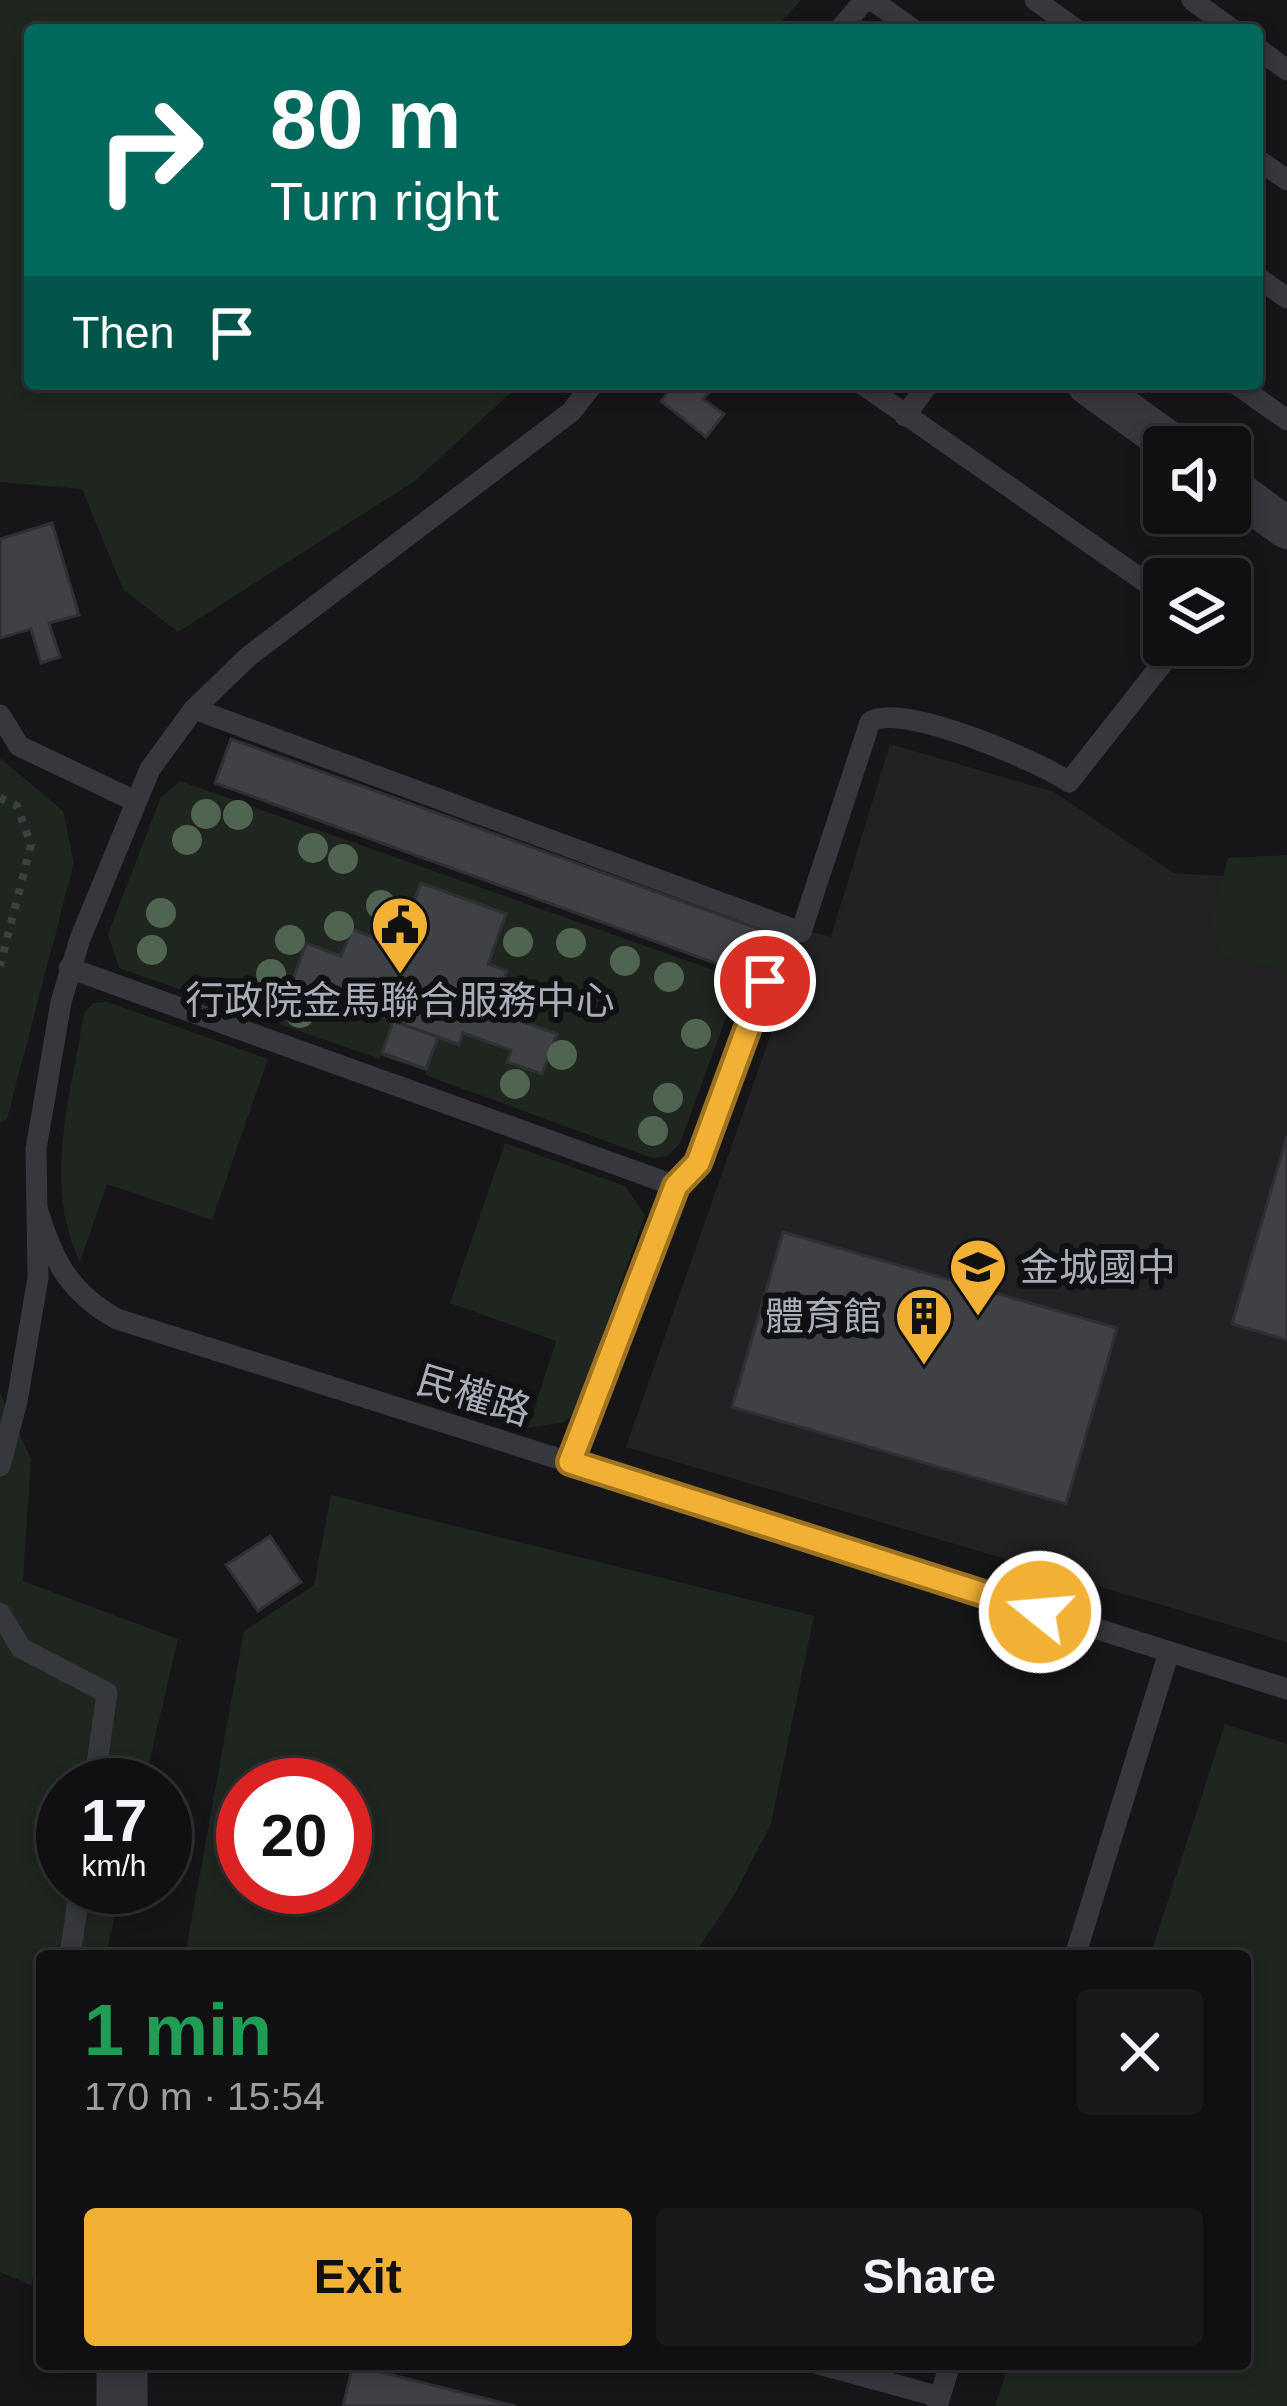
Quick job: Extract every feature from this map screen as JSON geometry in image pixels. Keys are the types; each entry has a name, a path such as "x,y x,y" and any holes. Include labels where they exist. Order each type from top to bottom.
{"street":[{"path":"1096,390 1146,426"},
{"path":"1251,502 1287,528"},
{"path":"122,2370 122,2406"}],"lane":[{"path":"845,24 868,0 905,24"},
{"path":"1035,0 1069,24"},
{"path":"1203,3 1226,24"},
{"path":"0,1466 17,1402 38,1278 36,1149 69,968 135,800 159,753 194,709 249,656 571,412 588,390"},
{"path":"870,390 1143,580"},
{"path":"905,416 924,390"},
{"path":"1244,390 1287,421"},
{"path":"194,709 801,932 869,722 894,715 1010,752 1070,782 1161,666"},
{"path":"0,715 19,746 135,800"},
{"path":"69,968 676,1186"},
{"path":"570,1462 676,1186 698,1163 765,981"},
{"name":"民權路","path":"38,1210 57,1265 73,1288 117,1319 1287,1689"},
{"path":"0,1613 21,1648 107,1693 98,1758"},
{"path":"1077,1950 1168,1652"},
{"path":"71,1950 76,1914"},
{"path":"838,2370 938,2402 948,2370"}],"path":[{"path":"0,798 17,806 31,845 0,966"}],"shaded area":[{"path":"0,0 801,0 779,24 24,24 24,390 514,390 415,481 178,632 123,589 82,489 0,482"},
{"name":"金城國中","path":"890,744 1054,792 1174,873 1287,880 1287,1642 626,1447 807,931 831,937"},
{"path":"0,758 63,811 74,863 7,1119 0,1123"},
{"path":"180,781 716,971 728,986 731,1004 680,1143 668,1156 652,1158 425,1075 438,1037 459,1044 463,1033 511,1050 507,1062 541,1074 557,1034 521,1021 531,994 503,983 507,971 488,964 505,913 422,884 402,934 383,926 378,939 352,929 341,956 306,943 292,982 327,995 331,985 378,1002 374,1014 393,1021 380,1059 119,968 108,934 161,797"},
{"path":"1287,855 1287,970 1221,956 1211,921 1228,858"},
{"path":"108,1002 268,1059 212,1220 107,1184 80,1262 63,1202 63,1139 84,1014 93,1003"},
{"path":"505,1143 625,1186 645,1215 575,1412 564,1422 528,1428 556,1341 450,1303"},
{"path":"0,1393 31,1459 23,1581 178,1639 150,1758 36,1758 36,1914 115,1914 107,1950 36,1950 36,2264 31,2285 0,2272"},
{"path":"331,1495 814,1616 771,1824 733,1897 697,1950 186,1950 216,1785 216,1914 372,1914 372,1758 221,1758 244,1631 314,1585"},
{"path":"1225,1724 1287,1744 1287,2406 995,2406 1007,2370 1251,2370 1251,1950 1152,1950"}],"building":[{"path":"669,390 711,390 703,399 724,414 706,437 661,401"},
{"path":"52,523 79,615 49,623 60,657 41,663 31,629 0,638 0,539"},
{"path":"231,739 795,942 779,986 215,783"},
{"name":"行政院金馬聯合服務中心","path":"421,883 506,914 488,964 507,971 503,983 531,994 521,1021 557,1034 542,1074 507,1062 511,1050 463,1033 459,1045 438,1037 426,1069 384,1055 393,1021 373,1014 378,1002 331,985 328,995 292,982 306,943 341,956 352,929 378,939 383,926 402,934"},
{"path":"393,1021 438,1037 426,1069 382,1053"},
{"path":"1287,1136 1287,1340 1232,1324"},
{"name":"體育館","path":"783,1232 1117,1328 1066,1504 732,1407"},
{"path":"270,1536 301,1582 258,1611 226,1565"},
{"path":"352,2370 373,2370 515,2406 343,2406"}],"place":[{"name":"行政院金馬聯合服務中心","path":"400,976"},
{"name":"金城國中","path":"978,1318"},
{"name":"體育館","path":"924,1367"}],"route":[{"path":"765,981 698,1163 676,1186 570,1462 1040,1612"}]}
